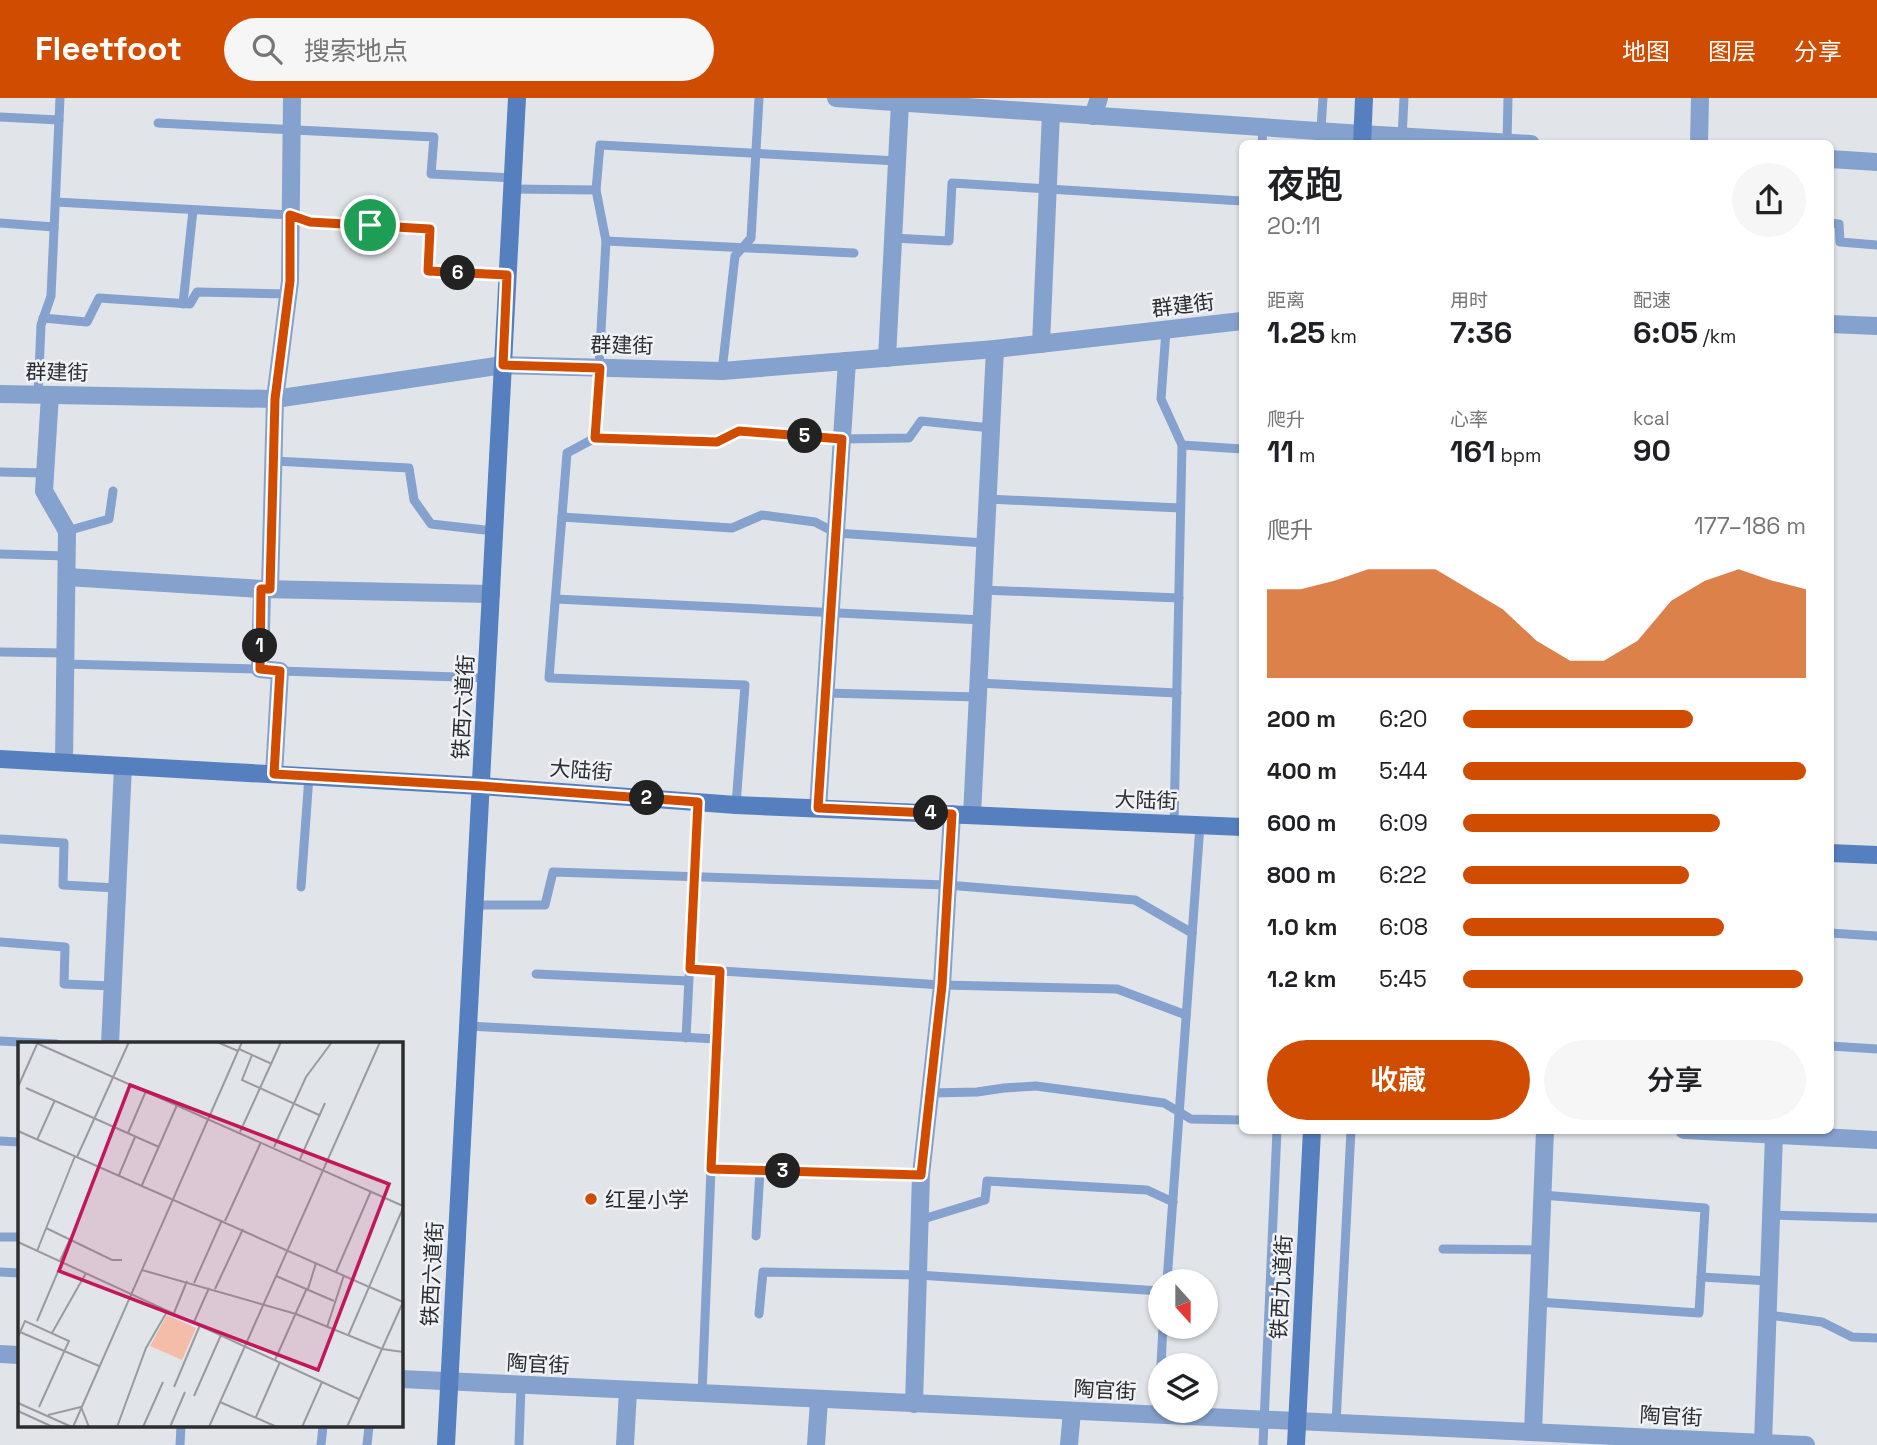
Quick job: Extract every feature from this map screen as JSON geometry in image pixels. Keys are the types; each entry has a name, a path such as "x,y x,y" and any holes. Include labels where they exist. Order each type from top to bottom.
{"main road":[{"name":"铁西六道街","path":"446,1445 517,98"},
{"path":"1362,139 1364,98"},
{"name":"大陆街","path":"0,759 481,786 698,802 1239,827"},
{"path":"1834,853 1877,855"},
{"name":"铁西九道街","path":"1296,1445 1312,1134"}],"street":[{"path":"274,774 280,671 260,669 274,461 275,399 288,294 292,98"},
{"path":"848,98 1093,116 1263,136 1402,140"},
{"path":"1093,116 1099,98"},
{"path":"1699,140 1700,98"},
{"path":"887,358 900,103"},
{"path":"1041,344 1051,113"},
{"path":"1834,159 1877,162"},
{"name":"群建街","path":"0,394 275,399 503,365 722,371 995,349 1239,321"},
{"path":"1834,324 1877,326"},
{"path":"972,815 995,349"},
{"path":"818,808 847,361"},
{"path":"44,395 44,491 67,531 64,762"},
{"path":"66,577 266,589 491,594"},
{"path":"110,1042 123,766"},
{"path":"914,1404 921,1175 942,985 952,814"},
{"path":"1533,1432 1545,1134"},
{"path":"1760,1134 1877,1140"},
{"path":"1763,1443 1774,1135"},
{"path":"0,1354 18,1355"},
{"name":"陶官街","path":"402,1379 1148,1415"},
{"path":"625,1445 628,1391"},
{"path":"816,1445 819,1400"},
{"path":"1069,1445 1072,1411"},
{"name":"陶官街","path":"1218,1418 1533,1432 1642,1441 1806,1445"}],"lane":[{"path":"44,395 41,325 51,296 60,98"},
{"path":"722,371 735,256 751,237 759,98"},
{"path":"1320,137 1323,98"},
{"path":"1402,140 1404,98"},
{"path":"1507,140 1508,98"},
{"path":"0,117 59,120"},
{"path":"158,122 434,137 431,174 596,190"},
{"path":"595,438 606,241 596,190 600,145 897,161"},
{"path":"893,238 949,241 952,183 1239,201"},
{"path":"56,202 290,215 310,222 430,229 428,271 507,275"},
{"path":"184,304 193,210"},
{"path":"0,223 54,227"},
{"path":"1834,223 1839,224 1840,242 1877,245"},
{"path":"606,241 854,253"},
{"path":"43,318 87,321 99,298 190,304 197,292 288,294"},
{"path":"1166,329 1161,399 1182,445 1174,824"},
{"path":"736,804 745,685 549,678 567,453 595,438 717,442 739,431 842,439 909,438 921,421 991,428"},
{"path":"1182,445 1239,449"},
{"path":"274,461 409,468 414,500 431,524 494,531"},
{"path":"0,472 45,473"},
{"path":"67,531 109,519 113,491"},
{"path":"988,499 1180,508"},
{"path":"562,517 732,528 762,516 816,522 836,533 985,544"},
{"path":"0,554 67,556"},
{"path":"983,590 1179,598"},
{"path":"555,600 982,620"},
{"path":"0,652 65,659 260,669"},
{"path":"280,671 487,678"},
{"path":"825,693 978,690 1177,693"},
{"path":"302,887 309,776"},
{"path":"686,1038 698,802"},
{"path":"1168,1269 1200,825"},
{"path":"0,839 64,843 63,885 116,888"},
{"path":"475,905 545,905 553,872 947,885 1135,900 1192,933"},
{"path":"1834,933 1877,936"},
{"path":"0,942 65,947 64,984 112,986"},
{"path":"690,969 942,985 1116,989 1186,1015"},
{"path":"702,1394 720,971"},
{"path":"536,974 688,981"},
{"path":"468,1026 717,1039"},
{"path":"0,1041 19,1042"},
{"path":"1834,1046 1877,1049"},
{"path":"931,1093 1036,1086 1164,1103 1191,1119 1239,1120"},
{"path":"1263,1445 1277,1134"},
{"path":"1336,1423 1351,1134"},
{"path":"0,1141 18,1142"},
{"path":"711,1169 921,1175"},
{"path":"757,1236 760,1171"},
{"path":"920,1220 985,1200 987,1181 1147,1190 1173,1202"},
{"path":"1538,1302 1699,1313 1705,1208 1542,1195"},
{"path":"1772,1215 1877,1218"},
{"path":"0,1237 18,1237"},
{"path":"1443,1249 1540,1250"},
{"path":"0,1272 18,1273"},
{"path":"758,1314 763,1272 918,1275 1148,1290"},
{"path":"1701,1277 1769,1281"},
{"path":"1768,1315 1822,1322 1852,1337 1877,1338"},
{"path":"519,1445 521,1386"}],"place":[{"name":"红星小学","path":"591,1199"}],"route":[{"path":"290,215 310,222 370,225 430,229 428,271 507,275 503,365 600,368 595,438 717,442 739,431 842,439 818,808 952,814 942,985 921,1175 711,1169 720,971 690,969 698,802 274,774 280,671 260,669 261,589 270,589 275,399 290,281 290,215"}]}
